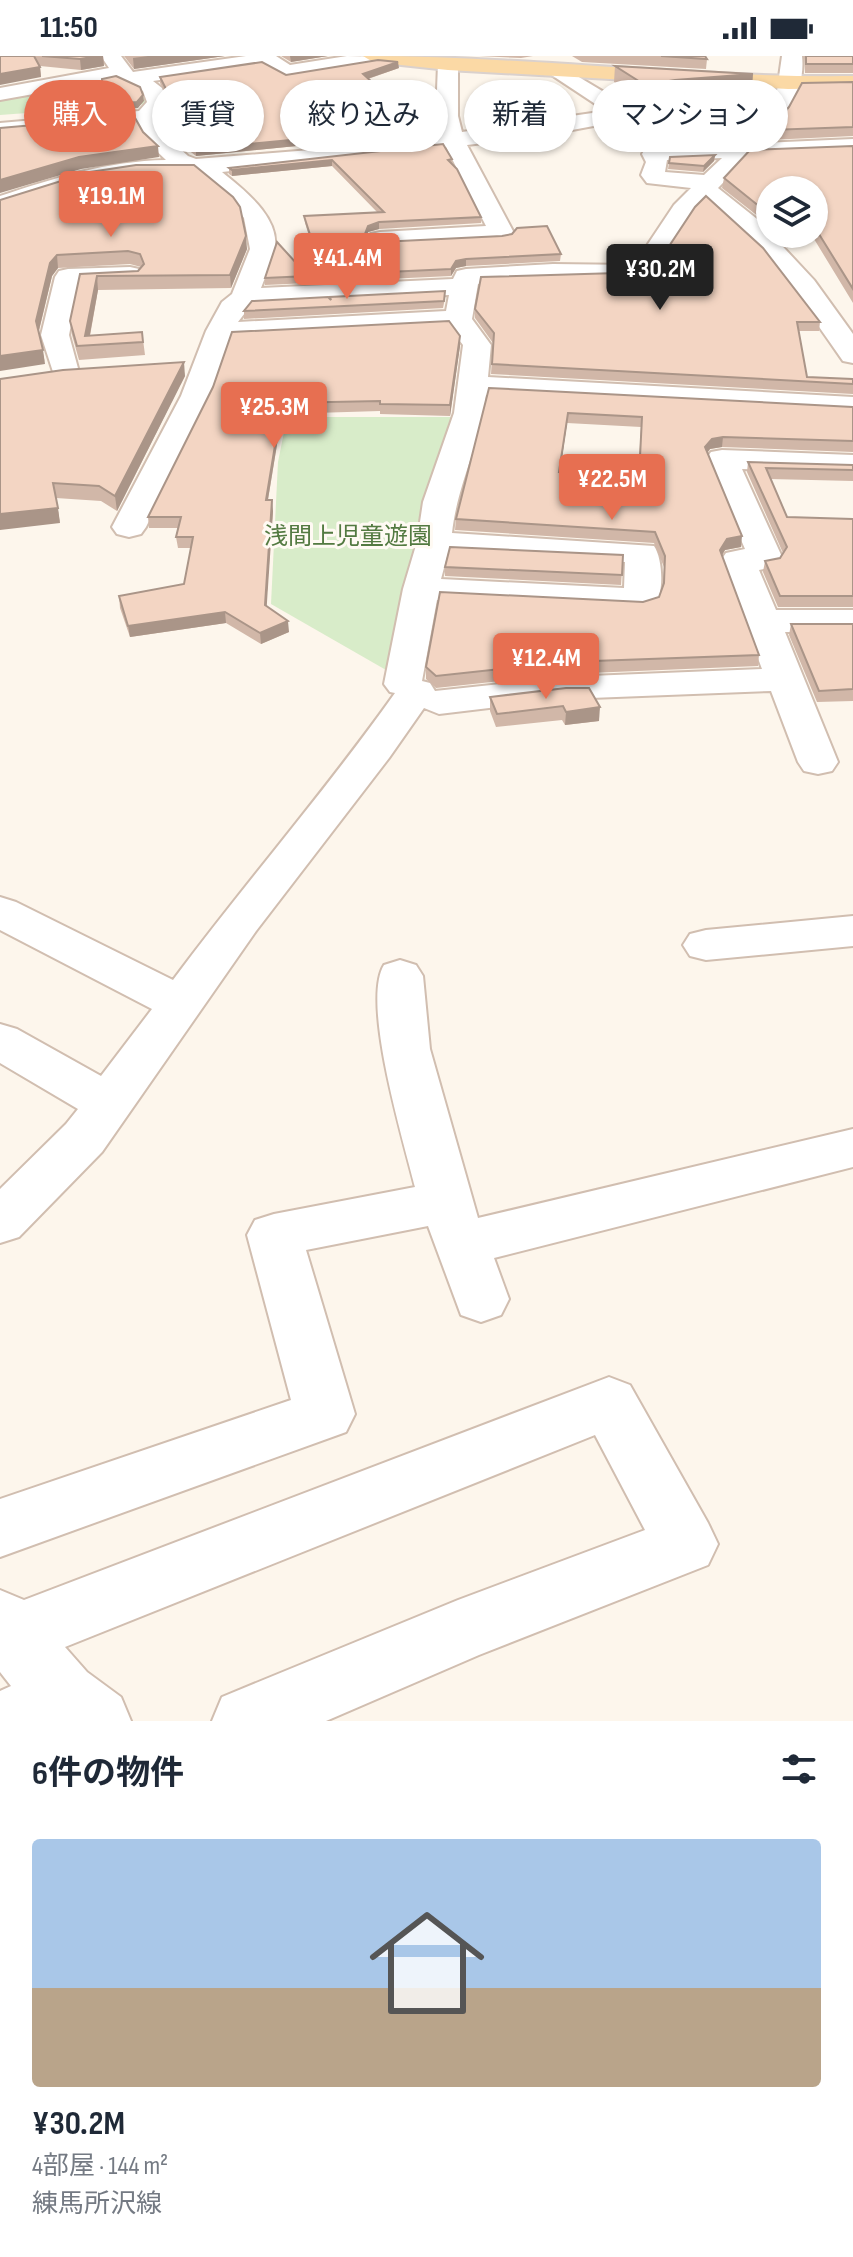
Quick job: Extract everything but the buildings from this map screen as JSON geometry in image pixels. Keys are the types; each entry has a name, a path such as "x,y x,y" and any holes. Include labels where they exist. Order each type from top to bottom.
{"main road":[{"path":"374,56 672,80"},
{"path":"788,90 853,82"}],"street":[{"path":"0,94 122,69 267,59 286,72 374,56"},
{"path":"788,83 792,56"},
{"path":"380,239 502,233 453,140 447,116 448,64"},
{"path":"122,69 152,88 157,102 148,119"},
{"path":"557,70 592,92"},
{"path":"0,130 152,118"},
{"path":"148,119 152,120"},
{"path":"129,527 196,396 220,331 232,308 244,297 263,249 256,218 244,202 204,169 180,161 148,119"},
{"path":"0,204 87,175 137,167 229,165 453,140 592,119"},
{"path":"788,147 853,146"},
{"path":"684,152 653,154 657,162 655,178 707,186 729,205 786,258 853,355"},
{"path":"0,1222 84,1138 240,921 419,693 421,589 434,542 439,502 469,413 477,345 458,319 466,277 553,272 642,273 683,210 743,152"},
{"path":"97,370 52,374 55,335 68,277 130,275"},
{"path":"244,297 465,286"},
{"path":"220,331 458,319"},
{"path":"175,365 206,363"},
{"path":"472,385 853,406"},
{"path":"753,401 760,460"},
{"path":"818,762 738,560 766,559 722,459 853,464"},
{"path":"421,589 642,599 642,553 434,542"},
{"path":"763,621 853,621"},
{"path":"419,693 785,679"},
{"path":"0,912 180,1003"},
{"path":"706,945 853,931"},
{"path":"400,976 406,1049 454,1223 481,1299"},
{"path":"0,1041 108,1103"},
{"path":"0,1528 325,1414 274,1235 454,1223 853,1148"},
{"path":"57,1713 6,1628 609,1403 686,1544 458,1632 246,1721"}],"green space":[{"path":"121,73 133,80 84,80"},
{"path":"136,82 146,88 148,104 136,105"},
{"path":"24,91 24,113 0,115 0,96"},
{"name":"浅間上児童遊園","path":"287,417 456,417 393,674 271,604 278,462"}]}
